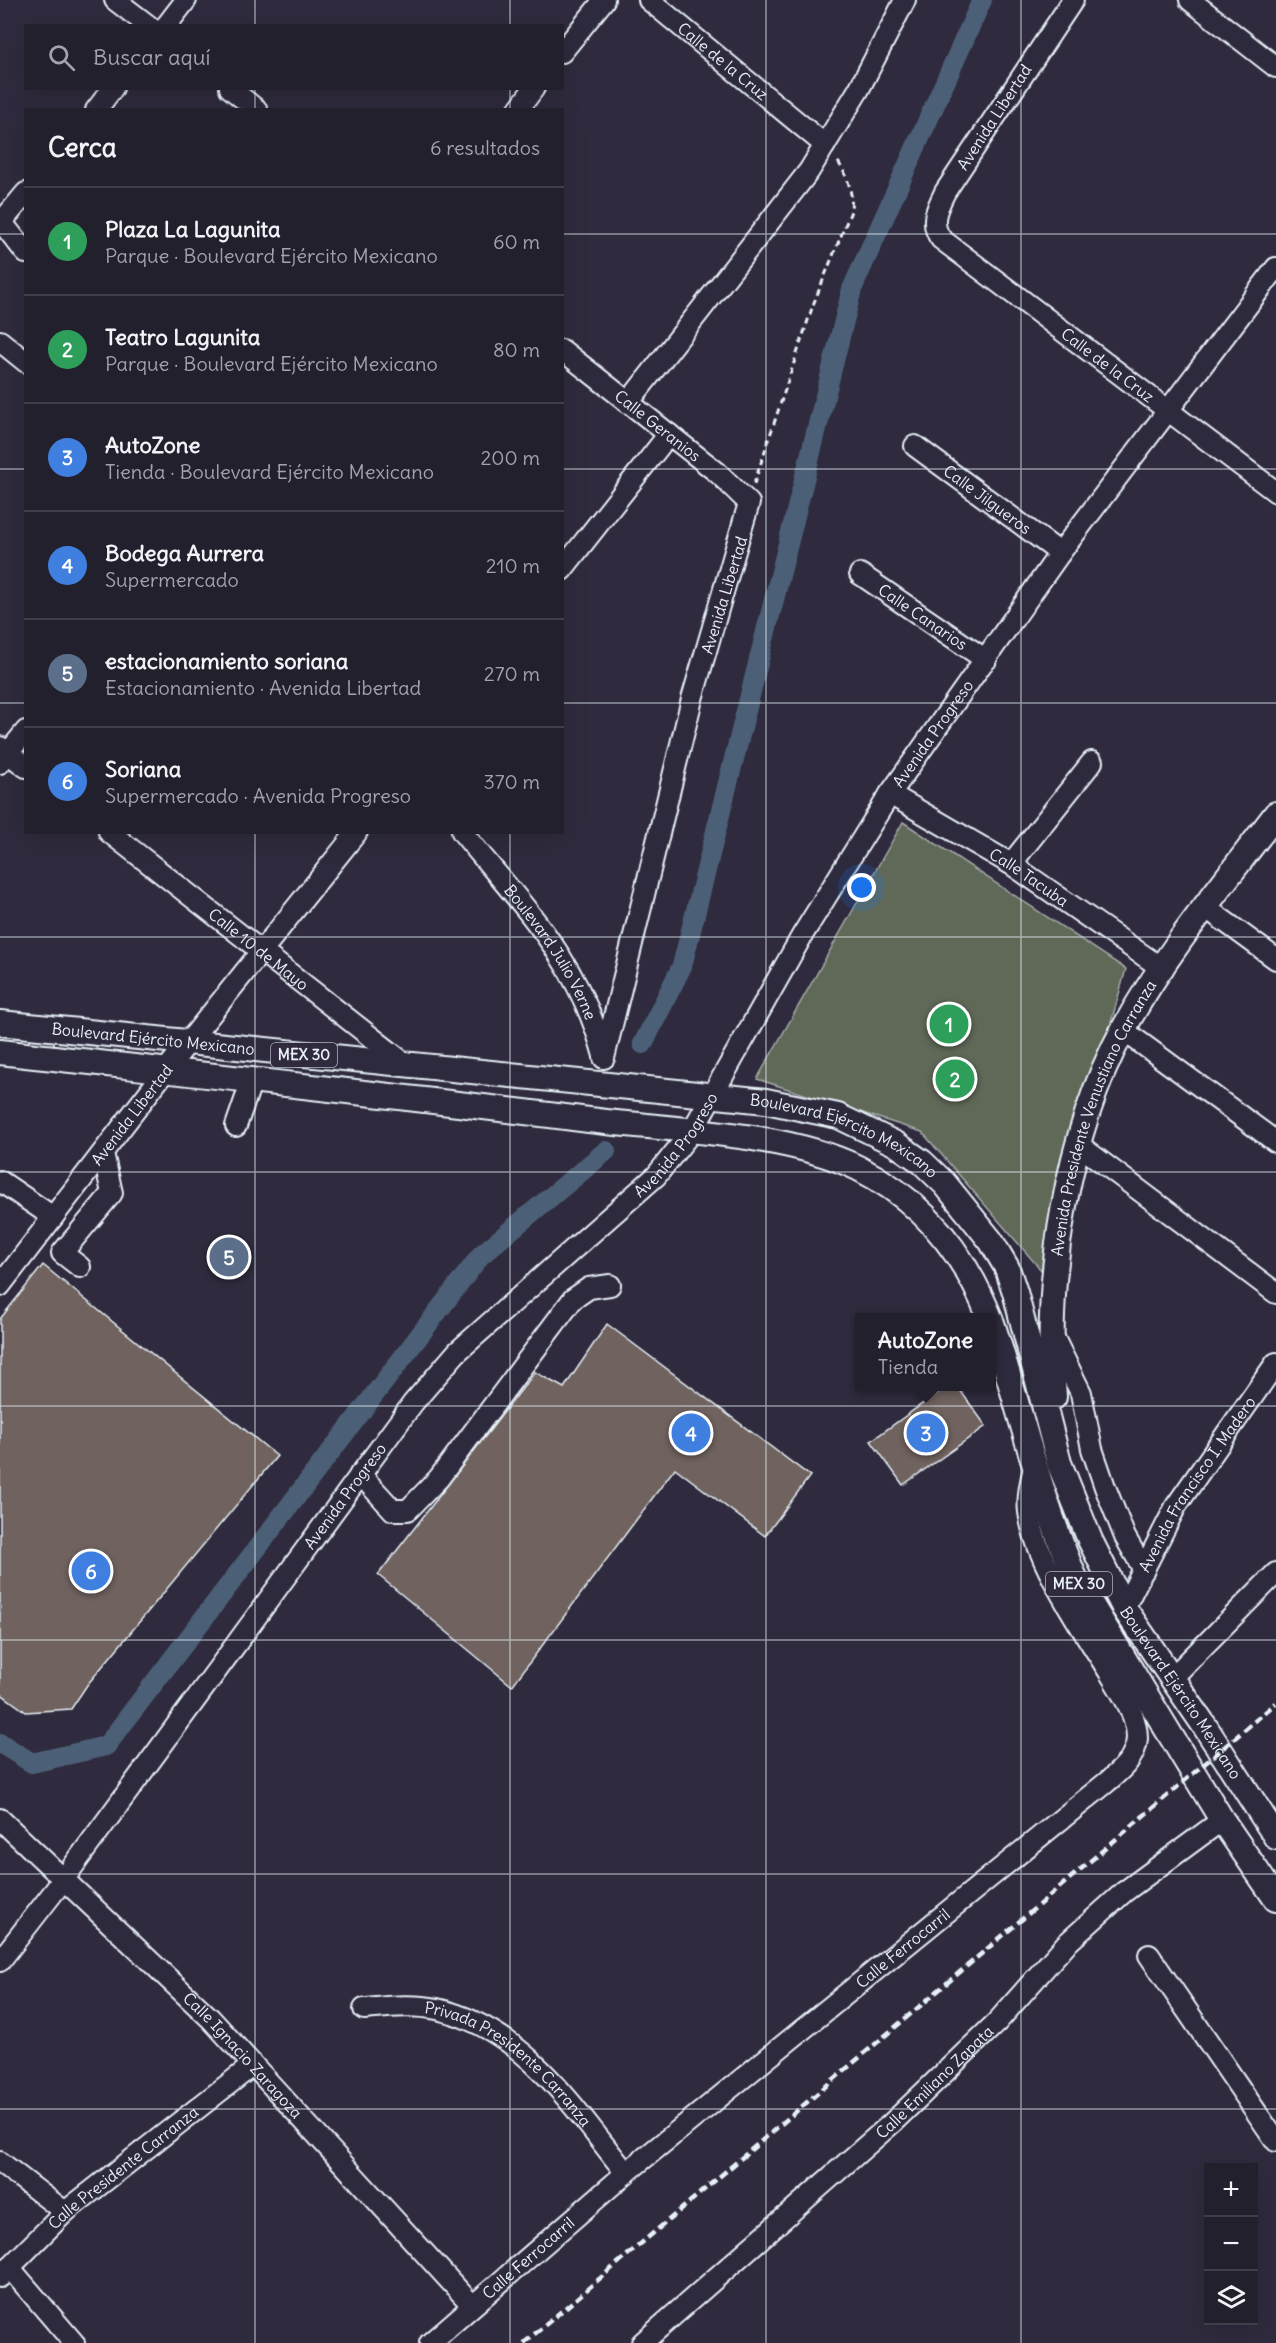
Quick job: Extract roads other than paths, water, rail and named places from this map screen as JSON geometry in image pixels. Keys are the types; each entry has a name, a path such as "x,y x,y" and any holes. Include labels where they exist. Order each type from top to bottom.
{"main road":[{"name":"Avenida Presidente Venustiano Carranza","path":"1059,1463 1051,1331 1052,1287 1057,1238 1079,1145 1104,1071 1123,1030 1205,908 1276,814"},
{"name":"Boulevard Ejército Mexicano","path":"0,1023 775,1103 838,1116 896,1143 922,1162 945,1184 991,1241 1006,1269 1024,1320 1059,1463 1090,1540 1124,1608 1171,1679 1273,1823"},
{"name":"Boulevard Ejército Mexicano","path":"0,1052 685,1131 801,1148 839,1160 878,1178 917,1206 947,1238 968,1270 988,1313"},
{"name":"Boulevard Ejército Mexicano","path":"996,1337 1034,1467 1060,1542 1076,1578 1222,1820 1276,1899"}],"street":[{"path":"115,0 146,24"},
{"path":"168,24 186,0"},
{"path":"564,50 604,0"},
{"name":"Calle de la Cruz","path":"649,0 825,145"},
{"path":"628,403 790,197 825,145 905,0"},
{"name":"Avenida Libertad","path":"941,239 934,225 938,206 945,192 1073,0"},
{"path":"1190,0 1276,67"},
{"path":"98,108 111,90"},
{"path":"232,90 255,108"},
{"path":"519,108 533,90"},
{"path":"24,195 0,222 24,251"},
{"name":"Calle de la Cruz","path":"941,239 1276,492"},
{"name":"Avenida Progreso","path":"0,1961 63,1880 413,1403 457,1352 656,1176 685,1131 701,1094 890,794 1060,553 1276,268"},
{"path":"0,341 24,360"},
{"name":"Calle Geranios","path":"564,352 718,473 749,503"},
{"path":"564,567 669,434"},
{"name":"Calle Jilgueros","path":"915,446 1060,553"},
{"name":"Avenida Libertad","path":"604,1058 692,699 749,503"},
{"name":"Calle Canarios","path":"860,574 986,660"},
{"path":"24,733 3,754 24,766"},
{"path":"1011,864 1092,762"},
{"name":"Calle Tacuba","path":"890,794 1011,864 1163,969"},
{"name":"Calle 10 de Mayo","path":"112,834 408,1066"},
{"name":"Avenida Libertad","path":"0,1286 166,1071 355,834"},
{"name":"Boulevard Julio Verne","path":"464,834 538,922 566,962 589,1009 613,1086"},
{"path":"1205,908 1276,959"},
{"path":"1123,1030 1276,1142"},
{"path":"236,1126 252,1080"},
{"path":"1079,1145 1276,1293"},
{"path":"80,1267 62,1253 112,1193 103,1153"},
{"path":"0,1181 53,1217"},
{"path":"360,1474 393,1510 408,1510 416,1505 439,1478 573,1299 589,1288 610,1285"},
{"path":"1051,1331 1081,1394 1092,1449 1105,1487 1125,1537 1144,1570"},
{"name":"Avenida Francisco I. Madero","path":"1124,1608 1176,1506 1276,1363"},
{"name":"Calle Ferrocarril","path":"430,2343 626,2173 1107,1782 1124,1767 1133,1755 1137,1740 1136,1726 1130,1711 1057,1585 1032,1531 1029,1510 1034,1467"},
{"path":"1171,1679 1276,1573"},
{"name":"Calle Ignacio Zaragoza","path":"0,1819 63,1880 165,1972 472,2305"},
{"name":"Calle Emiliano Zapata","path":"642,2343 892,2123 997,2022 1031,1980 1074,1936 1124,1892 1222,1820"},
{"path":"1149,1955 1276,2141"},
{"name":"Privada Presidente Carranza","path":"364,2009 401,2006 435,2009 468,2018 503,2036 532,2060 626,2173"},
{"name":"Calle Presidente Carranza","path":"5,2272 65,2212 253,2065"},
{"path":"0,2162 65,2212"},
{"path":"5,2272 74,2343"}],"waterway":[{"path":"643,1044 682,966 852,289 982,0"},
{"path":"0,1743 32,1763 106,1746 481,1255 606,1151"}],"railway":[{"path":"524,2343 1276,1703"}],"place":[{"name":"Plaza La Lagunita","path":"949,1024"},
{"name":"Teatro Lagunita","path":"955,1079"},
{"name":"estacionamiento soriana","path":"229,1257"},
{"name":"Bodega Aurrera","path":"691,1433"},
{"name":"AutoZone","path":"926,1433"},
{"name":"Soriana","path":"91,1571"}]}
